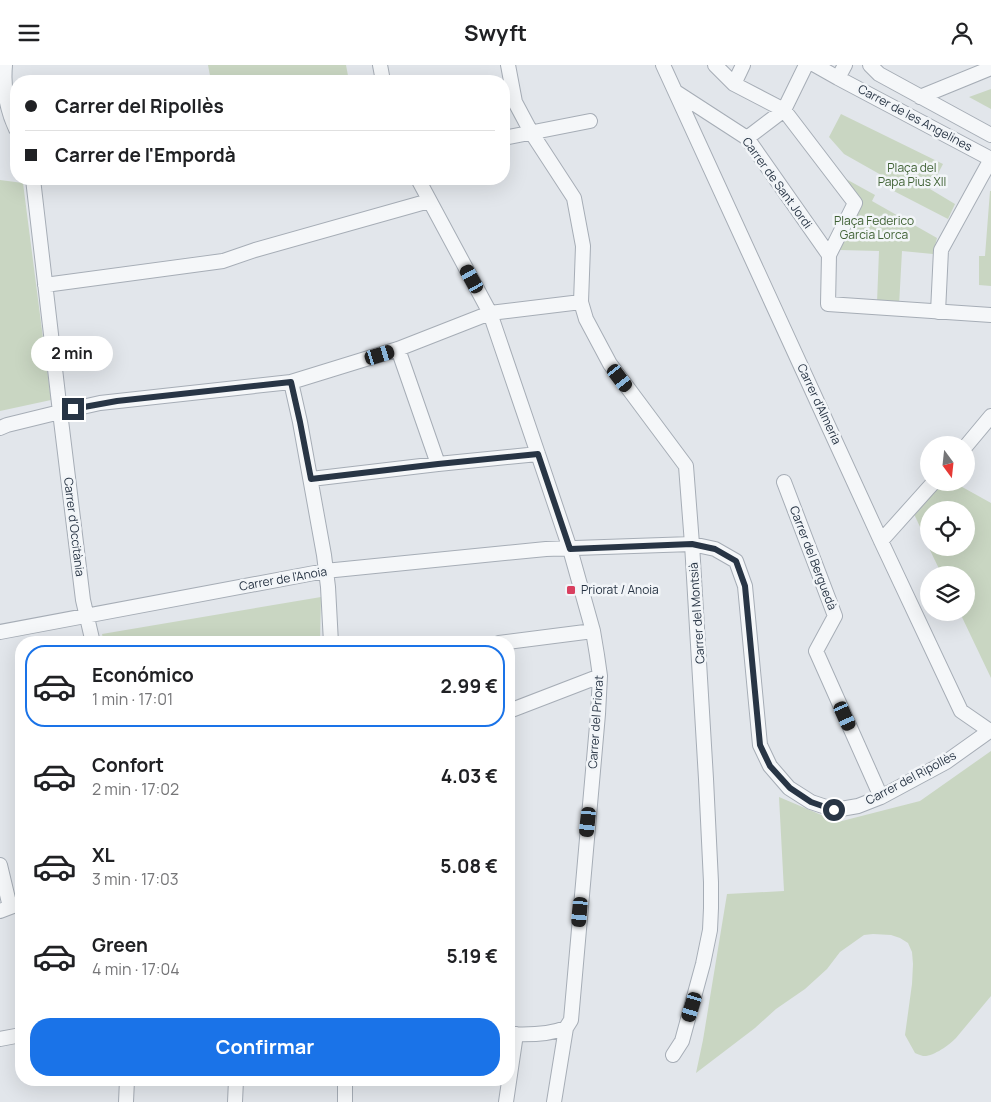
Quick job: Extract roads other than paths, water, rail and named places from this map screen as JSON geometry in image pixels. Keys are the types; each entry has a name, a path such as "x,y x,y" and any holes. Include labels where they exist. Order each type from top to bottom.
{"street":[{"path":"5,65 5,96 10,116"},
{"name":"Carrer d'Almeria","path":"663,65 961,711 990,730"},
{"path":"715,65 734,84 784,110 855,203 829,255 828,305 991,315"},
{"path":"734,84 744,65"},
{"path":"747,138 784,110 806,65"},
{"name":"Carrer de les Angelines","path":"815,65 991,159"},
{"path":"838,77 845,65"},
{"path":"920,97 991,67"},
{"name":"Carrer de les Angelines","path":"874,70 991,135"},
{"name":"Carrer del Montsià","path":"510,76 515,102 531,132 574,198 583,246 581,302 586,319 610,364 686,466 710,842 711,908 710,930 703,964 682,1041 673,1055"},
{"name":"Carrer de Sant Jordi","path":"676,92 747,138 829,255"},
{"path":"510,137 590,121"},
{"path":"938,311 941,250 991,159"},
{"name":"Carrer d'Occitània","path":"34,185 60,412 86,616 90,636"},
{"name":"Carrer del Priorat","path":"421,185 490,313 570,549 598,655 600,676 598,714 571,1020 566,1028 554,1102"},
{"path":"46,285 223,261 255,250 429,201"},
{"path":"0,428 100,403 291,382 398,349 490,313 581,302"},
{"path":"398,349 438,464"},
{"path":"291,382 324,555 331,636"},
{"path":"975,437 989,424"},
{"path":"311,479 538,454"},
{"name":"Carrer del Berguedà","path":"784,482 835,616 816,651 882,797"},
{"path":"881,541 926,491"},
{"name":"Carrer del Ripollès","path":"570,549 692,544 715,549 736,561 745,586 760,745 770,766 790,788 811,802 834,810 858,806 882,797 946,762 990,730"},
{"name":"Carrer de l'Anoia","path":"0,632 326,571 546,549 570,549"},
{"path":"515,641 593,631"},
{"path":"515,709 600,676"},
{"path":"0,865 10,907"},
{"path":"515,1034 541,1034 557,1032 566,1028"},
{"path":"0,1039 15,1036"},
{"path":"126,1102 127,1086"},
{"path":"235,1102 236,1086"},
{"path":"345,1086 345,1102"},
{"path":"506,1102 507,1086"}],"place":[{"name":"Priorat / Anoia","path":"571,590"}],"park label":[{"name":"Plaça del Papa Pius XII","path":"912,175"},
{"name":"Plaça Federico Garcia Lorca","path":"874,228"}]}
